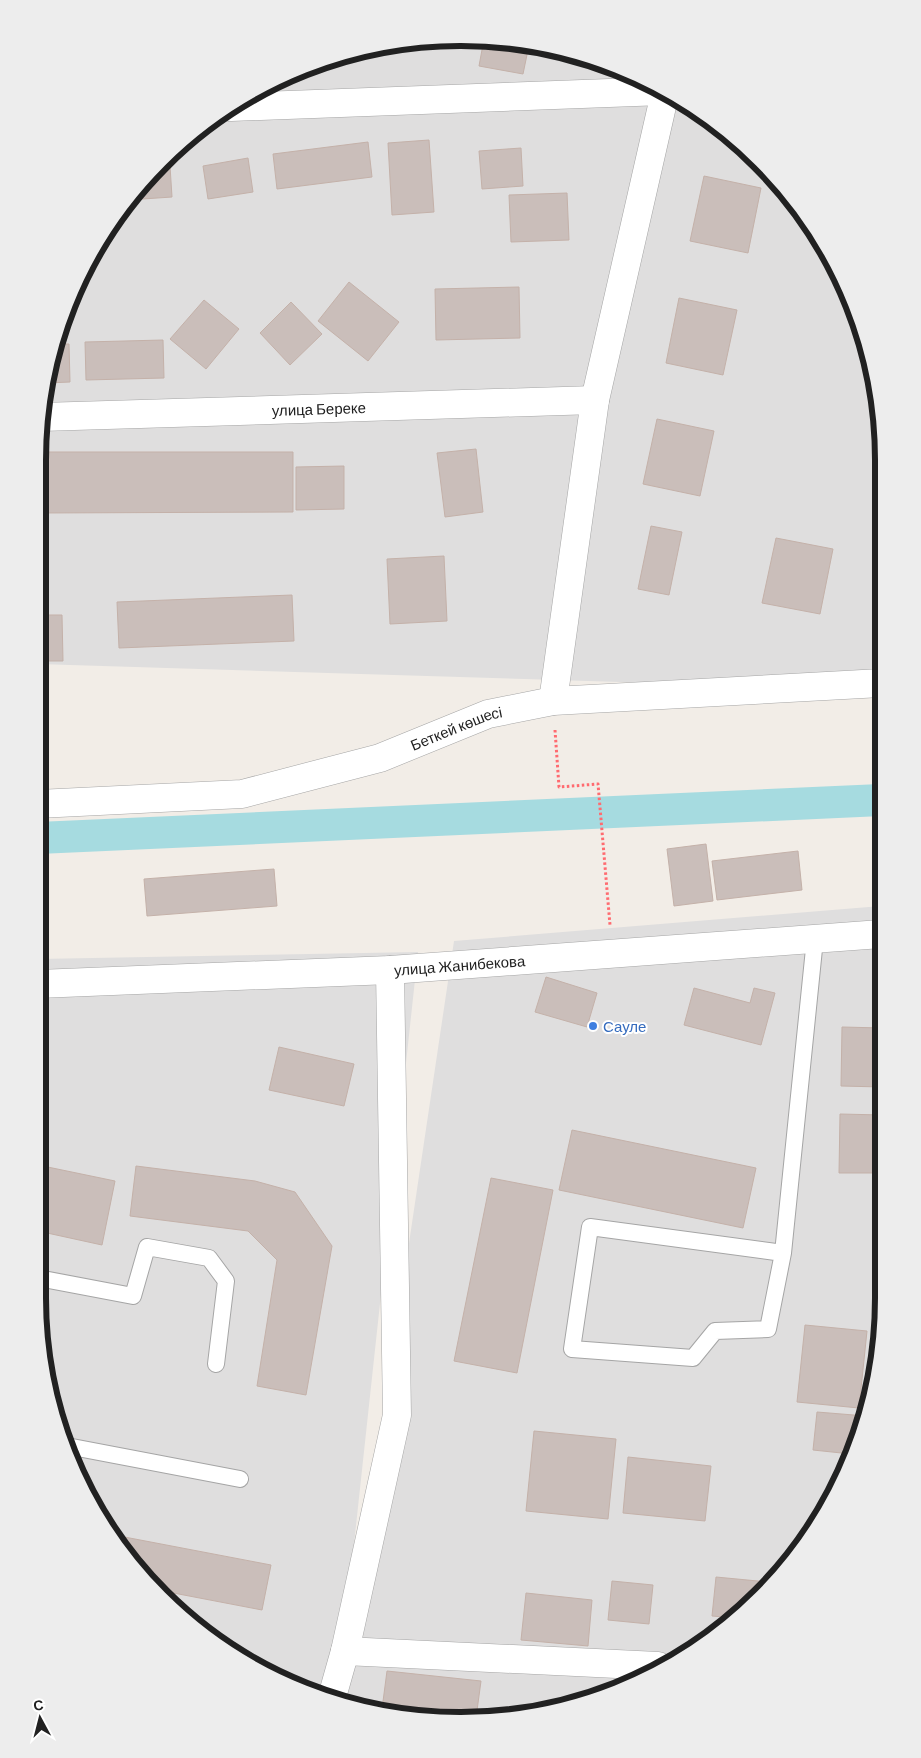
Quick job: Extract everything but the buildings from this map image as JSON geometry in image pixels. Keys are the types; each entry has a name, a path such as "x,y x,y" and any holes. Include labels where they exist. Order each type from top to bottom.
{"street":[{"path":"246,106 650,92"},
{"path":"553,701 595,400 662,99"},
{"name":"улица Береке","path":"49,417 595,400"},
{"name":"Беткей көшесі","path":"46,804 242,794 380,758 488,714 553,701 875,682"},
{"name":"улица Жанибекова","path":"46,984 390,970 875,934"},
{"path":"333,1692 345,1651 397,1415 390,970"},
{"path":"345,1651 650,1666"}],"lane":[{"path":"783,1253 590,1228 572,1349 693,1358 715,1331 768,1329 783,1253 814,939"},
{"path":"46,1280 133,1296 147,1247 209,1258 226,1280 216,1364"},
{"path":"75,1447 240,1479"}],"path":[{"path":"553,701 559,787 598,784 612,953"}],"shaded area":[{"path":"433,47 488,47 515,50 568,60 594,68 644,89 668,102 691,116 734,149 772,187 805,230 819,253 832,277 853,327 867,380 874,433 875,690 46,664 46,460 50,406 60,353 68,327 89,277 102,253 116,230 149,187 187,149 208,132 230,116 277,89 327,68 353,60 380,54"},
{"path":"875,906 875,1298 871,1352 861,1405 853,1431 832,1481 805,1528 789,1550 772,1571 734,1609 691,1642 657,1662 348,1653 454,941"},
{"path":"418,952 342,1655 628,1676 568,1698 515,1708 460,1712 433,1711 380,1704 327,1690 277,1669 253,1656 230,1642 187,1609 149,1571 116,1528 89,1481 68,1431 54,1378 47,1325 46,1298 46,959"}],"waterway":[{"path":"46,838 875,800"}],"place":[{"name":"Сауле","path":"593,1026"}]}
